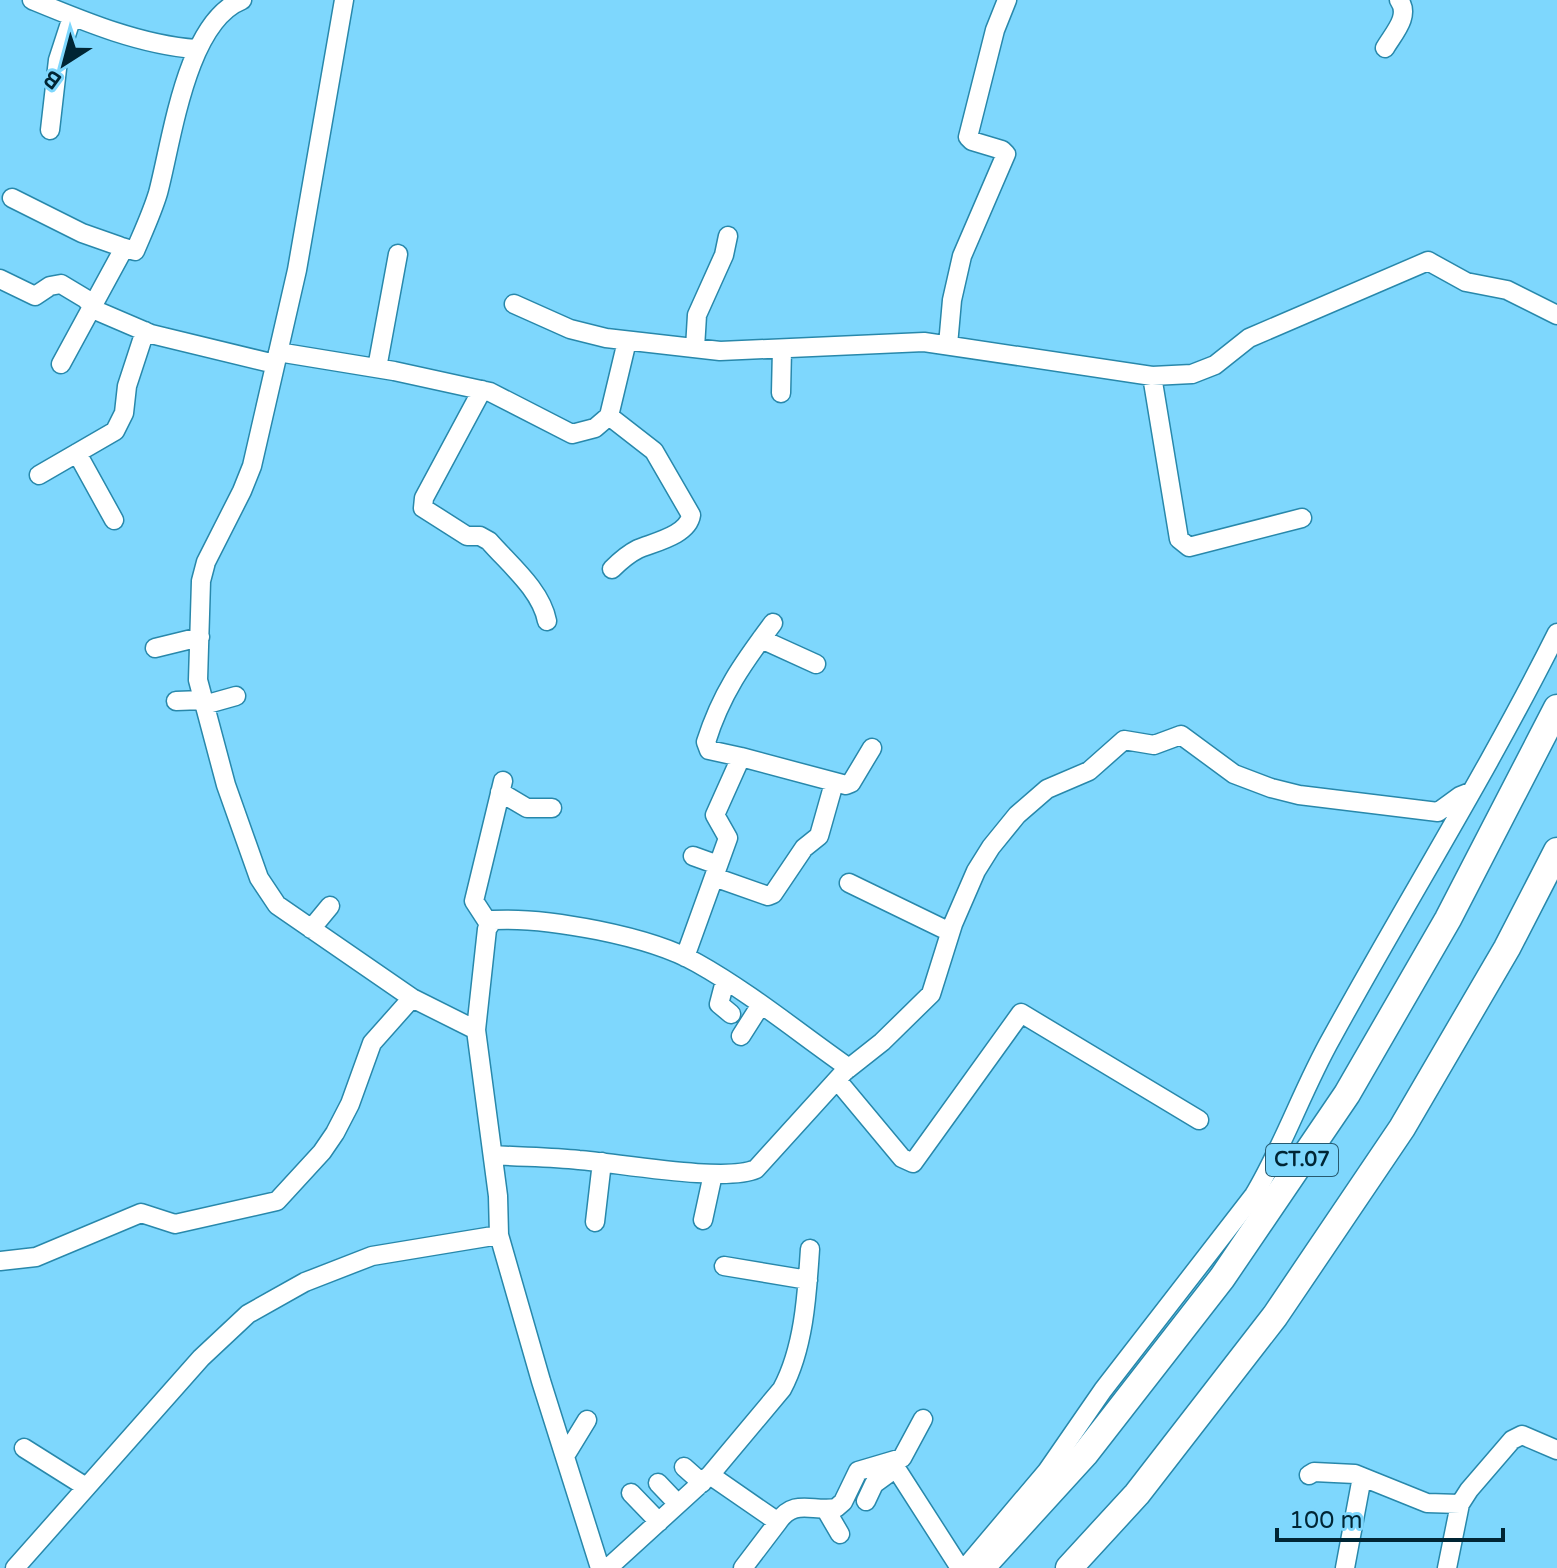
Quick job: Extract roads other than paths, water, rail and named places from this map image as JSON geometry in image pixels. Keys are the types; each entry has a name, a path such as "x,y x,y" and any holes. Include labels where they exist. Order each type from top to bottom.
{"highway":[{"name":"CT.07","path":"981,1568 1085,1454 1222,1278 1347,1094 1448,919 1557,708"},
{"name":"CT.07","path":"1069,1568 1137,1494 1275,1316 1402,1128 1507,948 1557,851"}],"street":[{"path":"32,0 72,17 159,44 196,49"},
{"path":"12,198 82,233 135,251 152,211 196,49 225,10 242,0"},
{"path":"344,0 297,270 252,466 206,562 201,581 198,680 226,785 264,889 277,905 412,998 476,1030"},
{"path":"948,345 952,300 962,256 1006,154 968,137 995,30 1007,0"},
{"path":"1385,48 1404,15 1399,0"},
{"path":"50,130 58,60 72,17"},
{"path":"695,348 697,315 724,255 728,236"},
{"path":"61,364 93,308 122,247"},
{"path":"377,368 398,254"},
{"path":"514,304 570,329 627,341 732,351 903,342 948,345 1152,376 1204,371 1249,338 1428,261 1466,282 1507,290 1557,315"},
{"path":"0,279 35,296 50,286 61,284 86,299 93,308 145,331 277,358 377,368 482,390 504,398 572,434 595,428 609,416 627,341"},
{"path":"39,475 115,431 121,422 127,386 145,331"},
{"path":"781,393 782,349"},
{"path":"1152,376 1179,539 1184,545 1189,547 1302,518"},
{"path":"482,390 424,498 423,508 467,536 480,536 489,541 537,596 544,607 547,621"},
{"path":"609,416 654,451 691,515 686,526 638,550 612,569"},
{"path":"77,453 114,520"},
{"path":"773,623 717,707 706,742 709,750 834,783 851,783 872,748"},
{"path":"894,1465 962,1568 1047,1471 1103,1390 1254,1195 1320,1058 1557,633"},
{"path":"155,648 200,637"},
{"path":"761,639 816,664"},
{"path":"176,701 204,703 236,696"},
{"path":"493,1155 602,1162 713,1174 746,1174 756,1169 843,1074 882,1042 931,994 950,932 976,871 1017,815 1047,789 1089,771 1124,740 1154,745 1181,735 1234,774 1299,795 1431,812 1442,811 1470,792"},
{"path":"685,957 728,838 715,815 741,757"},
{"path":"693,856 716,871 768,896 773,894 804,848 819,836 834,783"},
{"path":"489,924 474,901 502,786 518,804 533,810 552,808"},
{"path":"849,883 950,932"},
{"path":"311,929 330,906"},
{"path":"600,1568 499,1235 493,1155 476,1030 487,929 493,920 542,920 654,944 685,957 760,1006 843,1074 902,1158 913,1163 1021,1013 1199,1120"},
{"path":"725,981 719,1004 731,1014"},
{"path":"0,1261 36,1257 141,1213 175,1224 277,1201 329,1143 350,1104 372,1043 412,998"},
{"path":"741,1036 760,1006"},
{"path":"595,1222 602,1162"},
{"path":"703,1220 713,1174"},
{"path":"15,1568 201,1358 248,1314 305,1282 372,1256 499,1235"},
{"path":"608,1568 706,1479 782,1389 790,1373 806,1301 810,1249"},
{"path":"724,1266 808,1280"},
{"path":"866,1501 874,1484 902,1458 923,1419"},
{"path":"565,1456 587,1420"},
{"path":"1447,1568 1460,1504 1518,1435 1557,1450"},
{"path":"24,1448 86,1487"},
{"path":"743,1568 785,1511 793,1507 826,1510 840,1506 858,1471 894,1465"},
{"path":"684,1467 778,1522"},
{"path":"1309,1475 1335,1471 1362,1477 1427,1503 1460,1504"},
{"path":"1345,1568 1362,1477"},
{"path":"658,1483 678,1504"},
{"path":"631,1493 659,1522"},
{"path":"826,1510 840,1534"}]}
